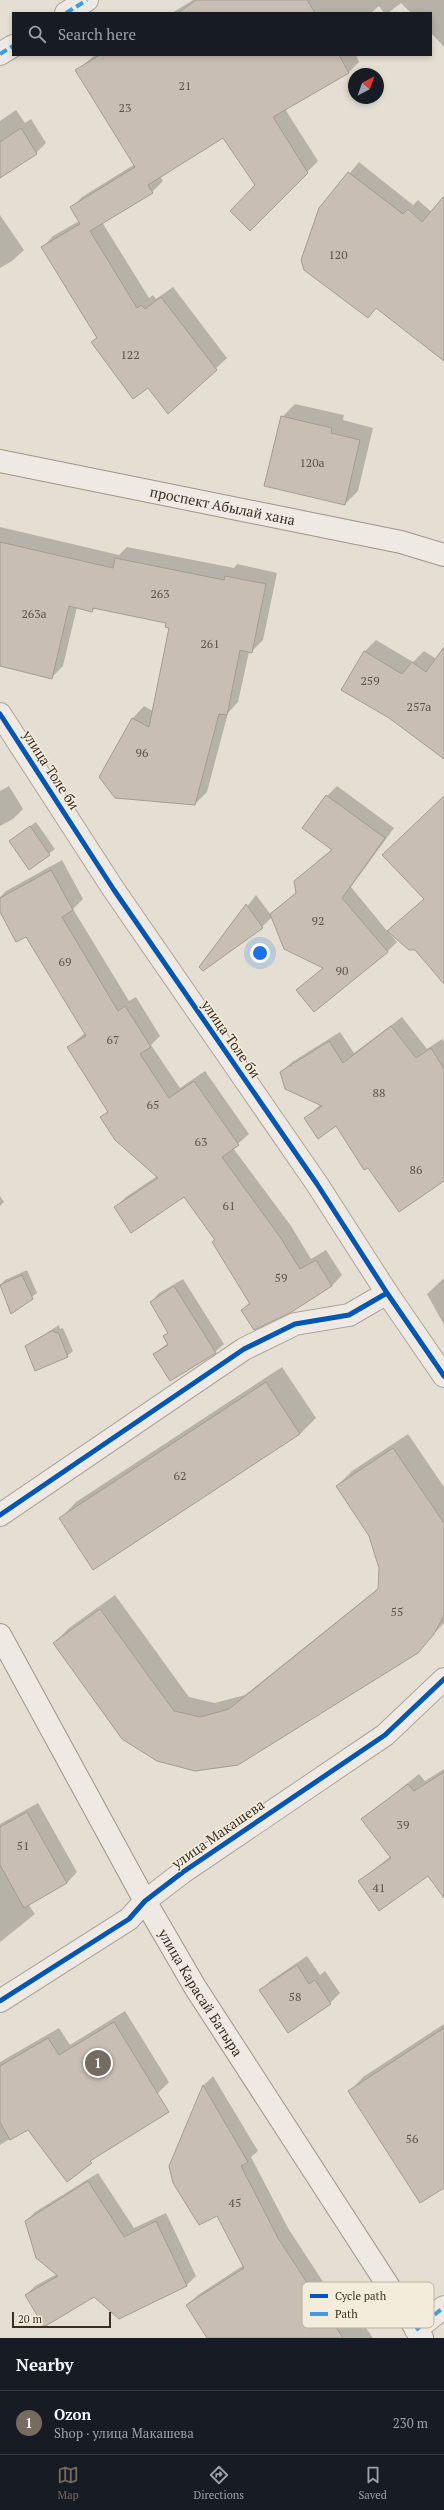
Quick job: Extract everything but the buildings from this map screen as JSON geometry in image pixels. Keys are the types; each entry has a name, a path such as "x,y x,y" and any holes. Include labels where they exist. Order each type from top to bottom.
{"street":[{"path":"68,12 87,0"},
{"path":"0,54 12,47"},
{"name":"проспект Абылай хана","path":"0,461 401,542 444,555"},
{"name":"улица Толе би","path":"0,714 114,890 317,1184 387,1293 444,1376"},
{"path":"0,1515 244,1349 295,1324 349,1315 387,1293"},
{"name":"улица Карасай Батыра","path":"0,1635 145,1901 195,1987 385,2282"},
{"name":"улица Макашева","path":"0,2001 129,1919 145,1901 183,1872 384,1735 444,1679"},
{"path":"434,2318 444,2307"}],"marked path":[{"path":"68,12 87,0"},
{"path":"0,54 12,47"},
{"path":"434,2315 444,2307"}],"cycle path":[{"path":"0,714 114,890 317,1184 387,1293 444,1376"},
{"path":"0,1515 244,1349 295,1324 349,1315 387,1293"},
{"path":"0,2001 129,1919 145,1901 183,1872 385,1735 444,1679"}],"place":[{"name":"Ozon","path":"98,2063"}]}
